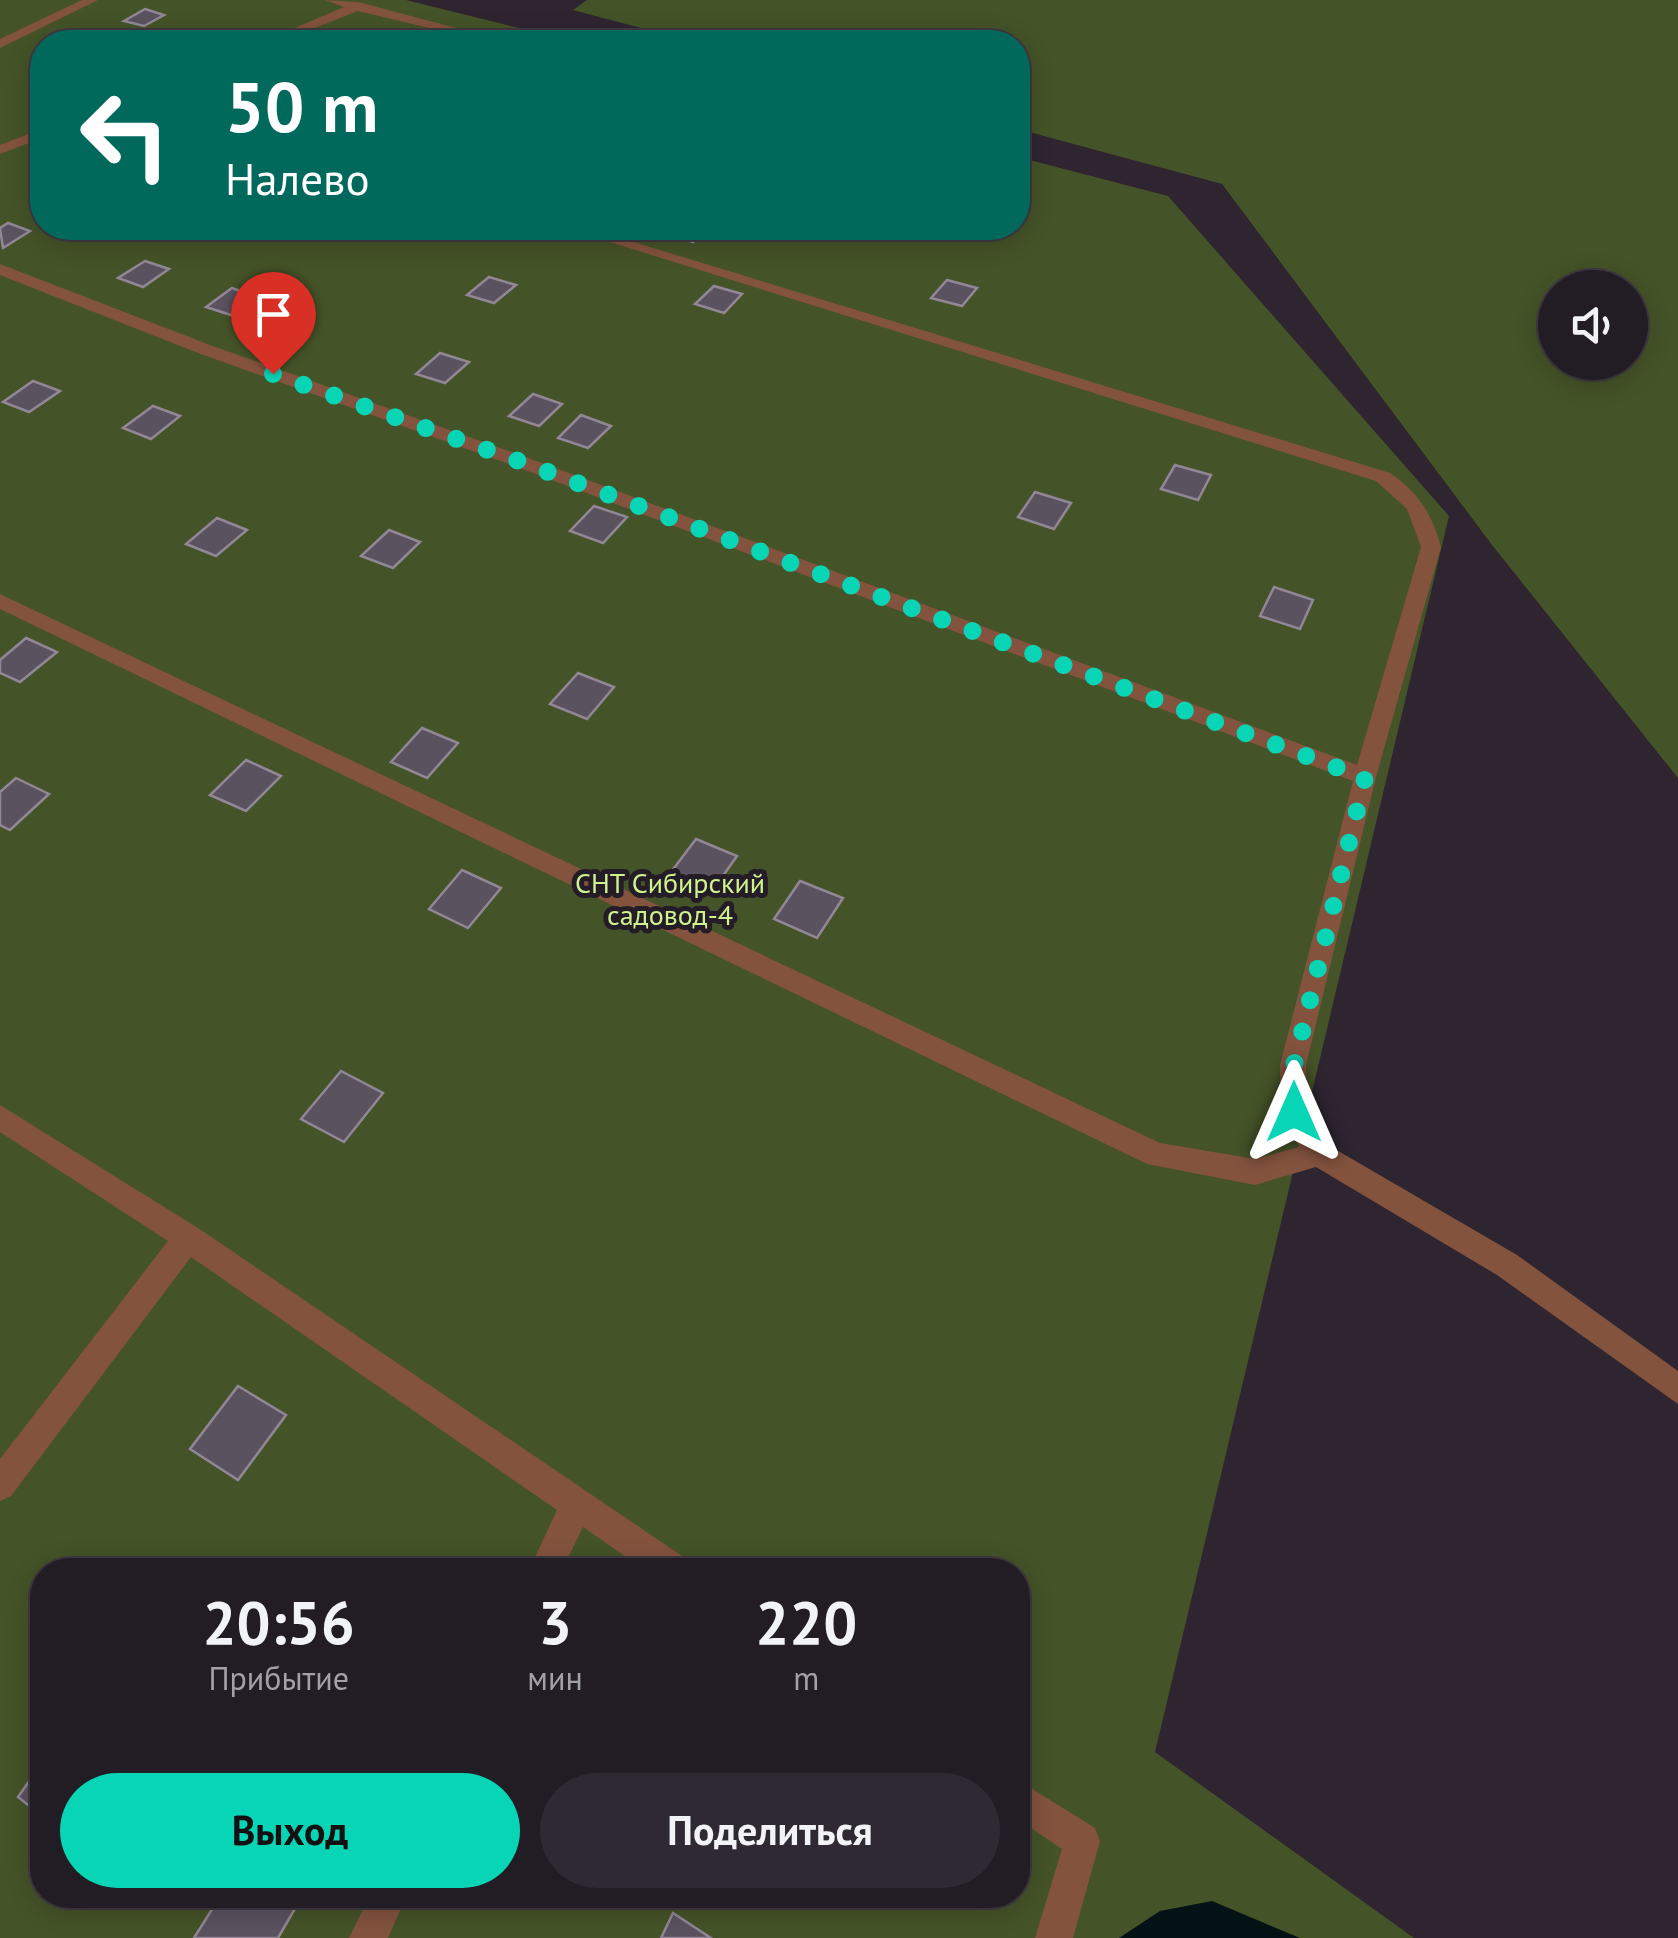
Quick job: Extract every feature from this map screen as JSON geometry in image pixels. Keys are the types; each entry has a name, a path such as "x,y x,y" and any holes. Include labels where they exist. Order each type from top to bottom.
{"lane":[{"path":"0,44 92,0"},
{"path":"331,0 454,30"},
{"path":"299,30 358,6"},
{"path":"0,150 30,139"},
{"path":"612,240 1384,477 1409,492 1424,514 1431,547 1365,778 1294,1065 1294,1112 1318,1154 1507,1266 1678,1388"},
{"path":"0,268 204,349 516,460 1365,778"},
{"path":"0,601 1157,1155 1255,1172 1318,1154"},
{"path":"0,1117 188,1238 654,1558"},
{"path":"0,1485 188,1238"},
{"path":"551,1558 576,1506"},
{"path":"1030,1806 1082,1842 1054,1938"},
{"path":"368,1938 383,1908"}],"green space":[{"name":"СНТ Сибирский садовод-4","path":"0,0 406,0 527,30 30,30 30,240 1030,240 1030,160 1168,196 1449,516 1155,1752 1414,1938 0,1938"},
{"path":"587,0 1678,0 1678,778 1492,545 1222,184 1030,132 1030,30 649,30 573,10"}],"shaded area":[{"path":"1212,1901 1300,1938 1119,1938 1160,1911"}],"building":[{"path":"145,9 164,15 144,26 124,21"},
{"path":"8,223 30,231 3,248 0,228"},
{"path":"145,261 169,269 143,287 118,278"},
{"path":"489,277 516,285 494,303 467,295"},
{"path":"947,280 977,288 962,306 931,298"},
{"path":"714,286 742,294 724,313 695,304"},
{"path":"232,288 257,297 231,315 206,307"},
{"path":"440,353 469,362 445,383 416,374"},
{"path":"33,381 60,391 29,412 3,402"},
{"path":"533,394 562,404 539,426 509,416"},
{"path":"153,406 180,416 151,439 123,428"},
{"path":"581,415 611,426 588,448 558,438"},
{"path":"1175,465 1211,475 1198,500 1161,489"},
{"path":"1035,492 1071,503 1054,529 1018,517"},
{"path":"594,506 627,517 603,543 570,531"},
{"path":"217,518 247,530 216,556 186,544"},
{"path":"389,530 420,542 393,568 361,556"},
{"path":"1274,587 1313,600 1300,629 1260,616"},
{"path":"26,638 57,652 20,682 0,673 0,660"},
{"path":"578,673 614,687 587,719 550,704"},
{"path":"422,728 458,743 427,778 391,762"},
{"path":"246,760 281,776 246,811 210,795"},
{"path":"16,778 49,794 10,830 0,825 0,792"},
{"path":"696,839 737,856 710,894 668,876"},
{"path":"462,870 501,888 468,928 429,909"},
{"path":"800,881 843,898 817,938 774,919"},
{"path":"341,1071 383,1093 344,1142 301,1119"},
{"path":"238,1386 286,1415 238,1480 190,1449"},
{"path":"30,1780 30,1806 18,1797"},
{"path":"213,1908 295,1908 278,1938 194,1938"},
{"path":"673,1913 711,1938 661,1938"}],"route":[{"path":"273,374 516,460 1365,778 1294,1065 1294,1112"}]}
